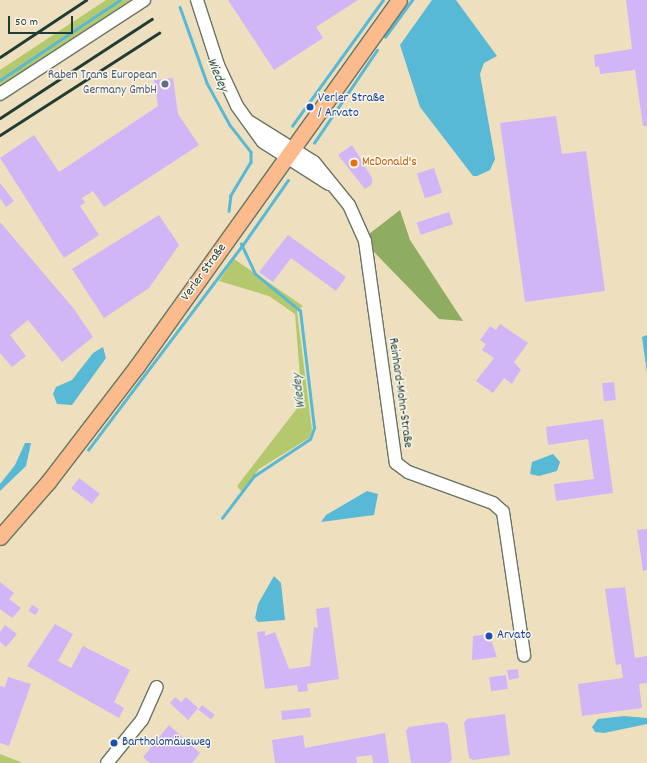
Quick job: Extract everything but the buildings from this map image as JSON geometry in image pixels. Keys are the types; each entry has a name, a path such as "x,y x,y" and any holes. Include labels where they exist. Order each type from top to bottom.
{"main road":[{"name":"Verler Straße","path":"0,537 52,476 137,366 399,0"}],"street":[{"path":"0,94 144,0"},
{"path":"197,0 218,66 237,106 263,142 338,190"},
{"name":"Reinhard-Mohn-Straße","path":"250,122 295,146 314,162 338,190 365,241 396,463 408,472 493,504 503,512 524,655"},
{"path":"107,763 142,720 158,687"}],"green space":[{"path":"106,0 131,0 0,86 0,70"},
{"path":"400,210 410,240 463,321 439,319 374,252 369,234"},
{"path":"234,259 303,306 297,311 312,430 309,438 259,469 242,492 237,486 302,402 295,314 269,296 219,281"},
{"path":"0,754 23,763 0,763"}],"water":[{"path":"432,0 456,0 497,56 484,63 480,74 495,159 490,170 477,176 473,176 420,107 400,45"},
{"path":"647,335 647,373 642,337"},
{"path":"103,347 106,358 72,405 57,404 53,394 56,387 72,380 93,353"},
{"path":"25,443 31,443 26,466 0,491 0,484 15,465"},
{"path":"553,454 560,462 557,471 539,476 530,474 532,462"},
{"path":"367,491 378,494 374,515 321,522 326,515"},
{"path":"274,576 281,583 285,620 258,622 255,618 258,604"},
{"path":"624,716 647,718 647,724 604,733 595,732 592,727 598,719"}],"waterway":[{"path":"0,80 120,0"},
{"path":"292,126 383,0"},
{"path":"385,37 412,0"},
{"name":"Wiedey","path":"180,7 207,83 230,125 251,152 251,162 231,195 229,211"},
{"path":"314,143 377,50"},
{"path":"88,450 242,246 288,180"},
{"name":"Wiedey","path":"222,518 254,476 310,439 314,428 300,311 255,274 241,244"}],"railway":[{"path":"0,57 86,0"},
{"path":"0,118 152,19"},
{"path":"0,135 159,33"}],"place":[{"name":"Raben Trans European Germany GmbH","path":"165,84"},
{"name":"Verler Straße / Arvato","path":"310,107"},
{"name":"McDonald's","path":"354,163"},
{"name":"Arvato","path":"489,636"},
{"name":"Bartholomäusweg","path":"114,743"}]}
